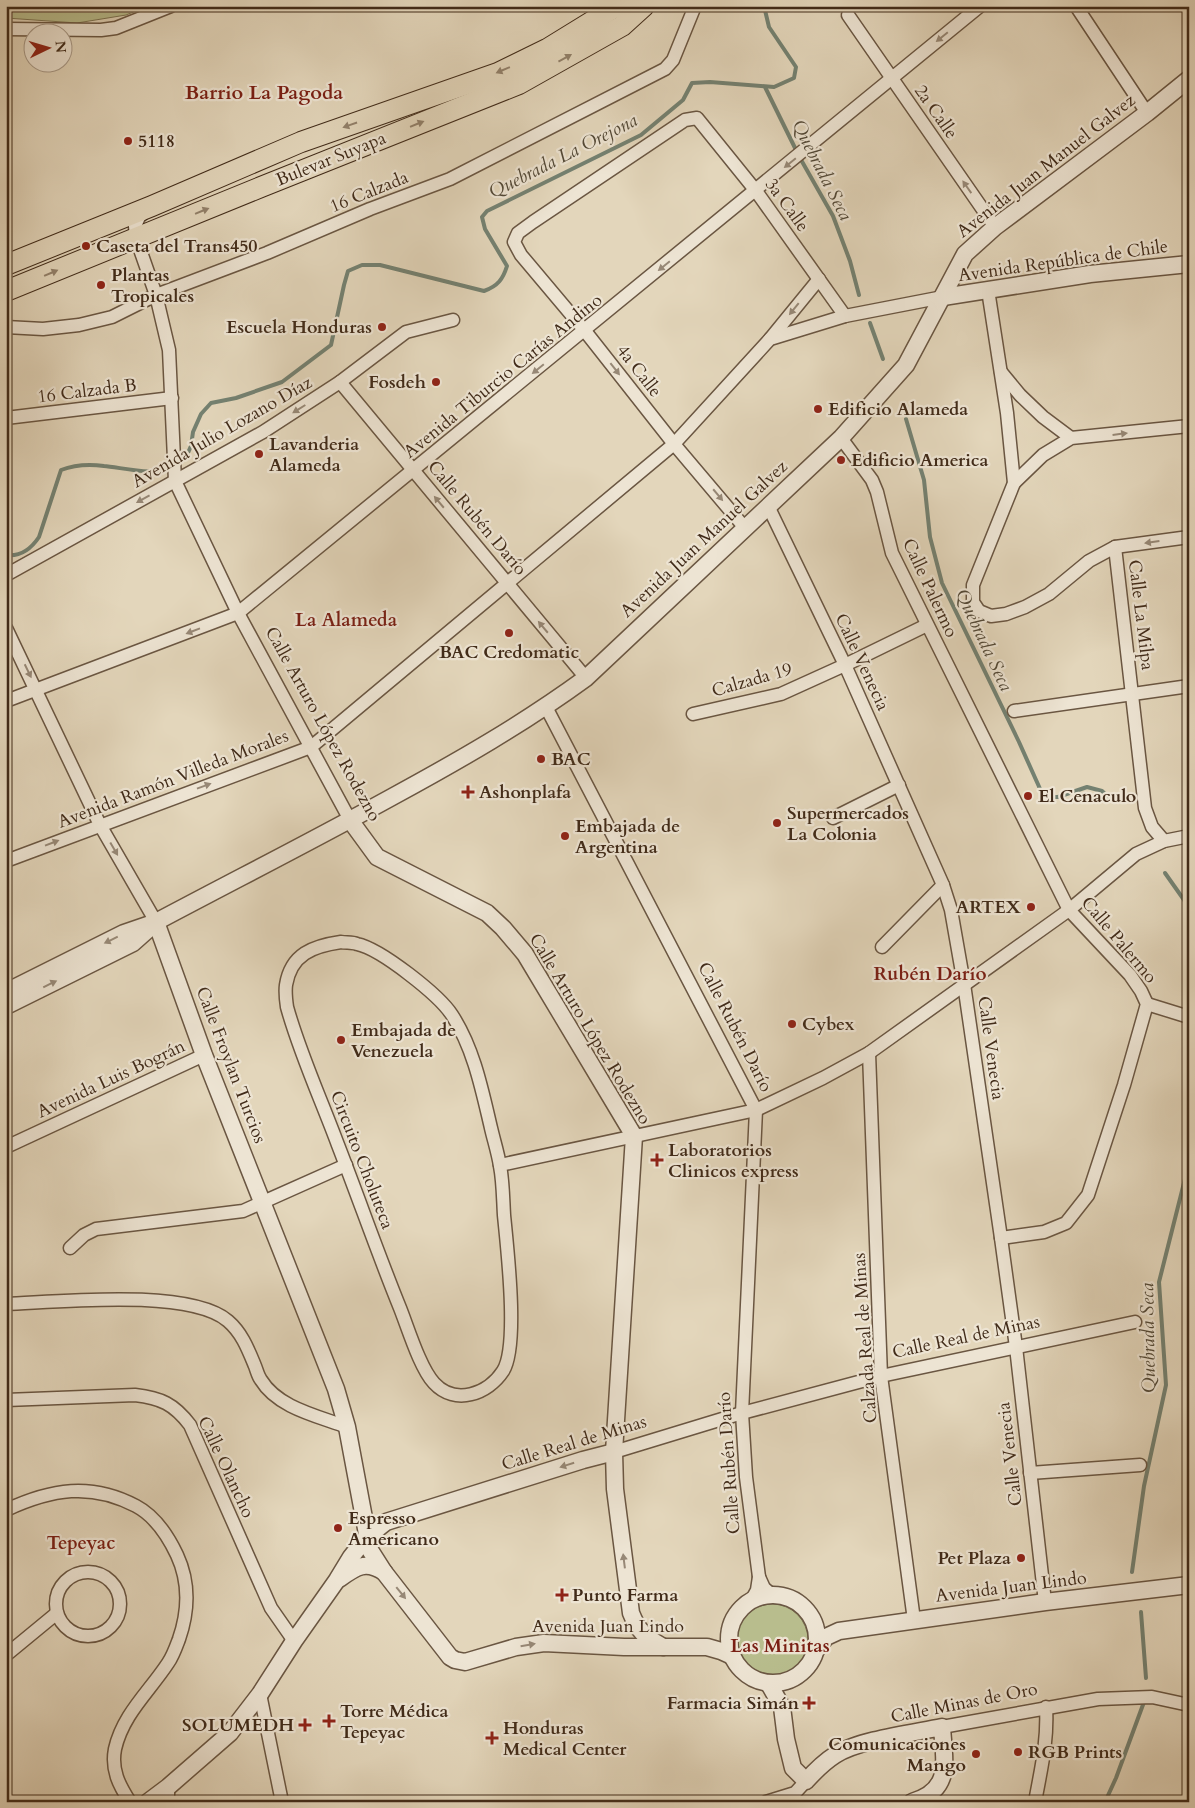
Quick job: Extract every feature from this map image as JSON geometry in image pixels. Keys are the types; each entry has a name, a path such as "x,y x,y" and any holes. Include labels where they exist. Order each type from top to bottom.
{"main road":[{"name":"Bulevar Suyapa","path":"6,265 152,206 301,142 498,72 547,49 617,6"},
{"name":"Bulevar Suyapa","path":"6,291 519,84 622,26 644,6"}],"street":[{"path":"6,29 116,28 171,6"},
{"name":"16 Calzada","path":"6,327 43,329 79,325 112,317 156,295 267,253 370,209 450,179 665,69 673,60 695,6"},
{"name":"Avenida Tiburcio Carías Andino","path":"6,701 238,614 980,6"},
{"path":"1076,6 1146,113"},
{"name":"2a Calle","path":"848,15 995,227"},
{"name":"Avenida Juan Manuel Galvez","path":"6,992 124,934 156,922 350,820 478,750 546,707 586,678 842,438 906,365 965,254 995,227 1189,79"},
{"name":"3a Calle","path":"518,233 685,120 697,118 756,191 845,316"},
{"path":"136,238 135,226 139,217 152,206"},
{"path":"108,224 128,230 136,238"},
{"name":"4a Calle","path":"518,233 514,242 521,255 585,331 674,444 745,528"},
{"name":"Calle Arturo López Rodezno","path":"136,238 156,295 169,350 175,471 238,614 350,820 377,857 487,913 503,928 525,954 634,1136 614,1452 615,1489 631,1613 631,1627 629,1634 621,1641 605,1646"},
{"name":"Avenida República de Chile","path":"943,297 1090,274 1189,264"},
{"name":"Avenida Ramón Villeda Morales","path":"6,861 311,746 674,444 770,339 819,279"},
{"name":"Calle La Milpa","path":"988,290 1007,413 1014,483 973,585 973,602 979,611 991,616 1006,614 1025,607 1049,594 1089,561 1115,547 1145,808 1152,826 1164,841"},
{"path":"770,339 845,316 943,297"},
{"name":"Avenida Julio Lozano Díaz","path":"6,575 175,471 263,432 340,382 406,332 453,320"},
{"path":"1000,370 1020,395 1043,418 1071,438"},
{"name":"Calle Rubén Darío","path":"340,382 586,678"},
{"name":"16 Calzada B","path":"6,418 172,398"},
{"path":"1014,483 1043,455 1071,438 1189,426"},
{"name":"Calle Palermo","path":"842,438 872,480 877,492 892,553 1069,910 1130,975 1148,1004 1088,1195 1066,1223 1044,1232 1001,1238"},
{"name":"Calle Venecia","path":"768,506 845,665 943,885 951,910 964,984 1016,1347 1045,1602"},
{"path":"1115,547 1189,537"},
{"name":"Calzada 19","path":"693,714 781,694 928,625"},
{"name":"Calle Froylan Turcios","path":"6,628 100,825 156,922 204,1055 336,1390 347,1426 367,1537"},
{"path":"1014,711 1189,686"},
{"name":"Calle Rubén Darío","path":"546,707 756,1110 742,1413 746,1477 759,1577 764,1588 772,1595"},
{"path":"833,818 899,785"},
{"path":"500,1165 756,1110 823,1078 869,1053 1069,910 1136,854 1164,841 1189,836"},
{"path":"882,947 943,885"},
{"name":"Avenida Juan Manuel Galvez","path":"6,1006 133,943 156,922"},
{"name":"Circuito Choluteca","path":"341,942 358,944 376,952 431,991 452,1015 470,1050 482,1090 500,1165 510,1274 510,1340 506,1367 496,1382 482,1392 467,1396 452,1394 440,1389 432,1382 392,1289 346,1165 286,1004 286,987 290,972 297,959 310,950 324,944 341,942"},
{"path":"1148,1004 1189,1017"},
{"name":"Calzada Real de Minas","path":"869,1053 881,1376 914,1620"},
{"name":"Avenida Luis Bográn","path":"6,1147 204,1055"},
{"path":"70,1248 84,1234 96,1229 243,1211 346,1165"},
{"path":"6,1304 143,1299 176,1302 211,1311 227,1321 244,1339 261,1380 275,1396 298,1408 347,1426"},
{"name":"Calle Real de Minas","path":"148,1802 168,1794 230,1733 260,1694 351,1557 367,1537 386,1522 583,1460 742,1413 881,1376 1135,1322"},
{"name":"Calle Olancho","path":"6,1400 135,1395 152,1397 167,1403 180,1412 190,1425 271,1608 294,1641"},
{"path":"1030,1474 1140,1465"},
{"path":"6,1510 52,1493 75,1490 110,1495 139,1508 153,1518 164,1533 182,1567 188,1604 184,1624 176,1646 169,1661 131,1712 120,1731 115,1750 114,1768 118,1783 130,1802"},
{"name":"Avenida Juan Lindo","path":"367,1537 373,1556 384,1572 455,1660 465,1662 516,1647 544,1643 605,1646 707,1647 732,1656"},
{"path":"337,1580 353,1570 365,1566 376,1567 384,1572"},
{"path":"84,1571 100,1574 113,1582 118,1592 120,1608 114,1623 107,1630 97,1635 86,1636 76,1634 66,1628 57,1613 56,1598 59,1588 74,1574 84,1571"},
{"name":"Calle Rubén Darío","path":"751,1600 759,1577"},
{"name":"Avenida Juan Lindo","path":"817,1649 826,1637 839,1631 1045,1602 1189,1585"},
{"path":"795,1678 782,1683 769,1684 757,1681 746,1675 738,1667 729,1645 729,1633 736,1614 751,1600 772,1595 785,1596 796,1601 806,1609 817,1634 817,1649 809,1666 795,1678 786,1691 782,1707 786,1739 793,1768 806,1780"},
{"path":"6,1656 57,1613"},
{"name":"Calle Arturo López Rodezno","path":"631,1613 644,1636 663,1647"},
{"path":"812,1619 825,1628 839,1631"},
{"name":"Avenida Juan Lindo","path":"707,1647 719,1642 729,1633"},
{"path":"769,1684 782,1707"},
{"path":"260,1694 282,1802"},
{"name":"Calle Minas de Oro","path":"766,1802 795,1793 823,1763 836,1754 851,1748 942,1727 1098,1699 1143,1698 1189,1704"},
{"path":"1035,1802 1046,1747 1046,1707"},
{"path":"912,1802 934,1791 940,1783 944,1761 942,1727"}],"green space":[{"path":"6,6 148,6 126,15 77,23 6,18"},
{"path":"772,1604 792,1610 802,1620 808,1640 802,1660 792,1670 772,1676 752,1670 742,1660 736,1640 742,1620 752,1610"}],"waterway":[{"name":"Quebrada La Orejona","path":"178,462 187,455 191,446 193,432 201,414 211,403 236,398 282,382 331,345 348,271 362,265 380,265 484,291 489,289 499,282 507,266 485,229 482,217 487,211 641,135 683,100 692,83 710,82 774,87 794,78 796,67 769,27 764,6"},
{"name":"Quebrada La Orejona","path":"839,6 845,8 862,6"},
{"name":"Quebrada Seca","path":"765,87 797,152"},
{"name":"Quebrada Seca","path":"800,158 833,216 850,261 859,295"},
{"name":"Quebrada Seca","path":"870,323 883,359"},
{"name":"Quebrada Seca","path":"906,419 924,480 930,537 942,583 1041,791 1048,797 1058,797 1087,787 1102,791 1109,798"},
{"name":"Quebrada La Orejona","path":"6,555 16,555 25,551 39,537 61,470 87,465 148,472 165,471 170,468"},
{"name":"Quebrada Seca","path":"1165,873 1189,907"},
{"name":"Quebrada Seca","path":"1132,1572 1144,1486 1166,1385 1159,1282 1189,1163"},
{"path":"1141,1612 1146,1678"},
{"name":"Quebrada Seca","path":"1105,1802 1116,1778 1144,1702"}],"place":[{"name":"5118","path":"128,141"},
{"name":"Caseta del Trans450","path":"86,246"},
{"name":"Plantas Tropicales","path":"101,285"},
{"name":"Escuela Honduras","path":"382,327"},
{"name":"Fosdeh","path":"436,382"},
{"name":"Edificio Alameda","path":"818,409"},
{"name":"Lavanderia Alameda","path":"259,454"},
{"name":"Edificio America","path":"841,460"},
{"name":"BAC Credomatic","path":"509,633"},
{"name":"BAC","path":"541,759"},
{"name":"Ashonplafa","path":"468,792"},
{"name":"El Cenaculo","path":"1028,796"},
{"name":"Supermercados La Colonia","path":"777,823"},
{"name":"Embajada de Argentina","path":"565,836"},
{"name":"ARTEX","path":"1031,907"},
{"name":"Cybex","path":"792,1024"},
{"name":"Embajada de Venezuela","path":"341,1040"},
{"name":"Laboratorios Clinicos express","path":"657,1160"},
{"name":"Espresso Americano","path":"338,1528"},
{"name":"Pet Plaza","path":"1021,1558"},
{"name":"Punto Farma","path":"562,1595"},
{"name":"Farmacia Simán","path":"809,1703"},
{"name":"Torre Médica Tepeyac","path":"329,1721"},
{"name":"SOLUMEDH","path":"305,1725"},
{"name":"Honduras Medical Center","path":"492,1738"},
{"name":"RGB Prints","path":"1018,1752"},
{"name":"Comunicaciones Mango","path":"976,1754"}],"district":[{"name":"Barrio La Pagoda","path":"264,92"},
{"name":"La Alameda","path":"346,620"},
{"name":"Rubén Darío","path":"930,974"},
{"name":"Tepeyac","path":"81,1543"},
{"name":"Las Minitas","path":"780,1646"}]}
